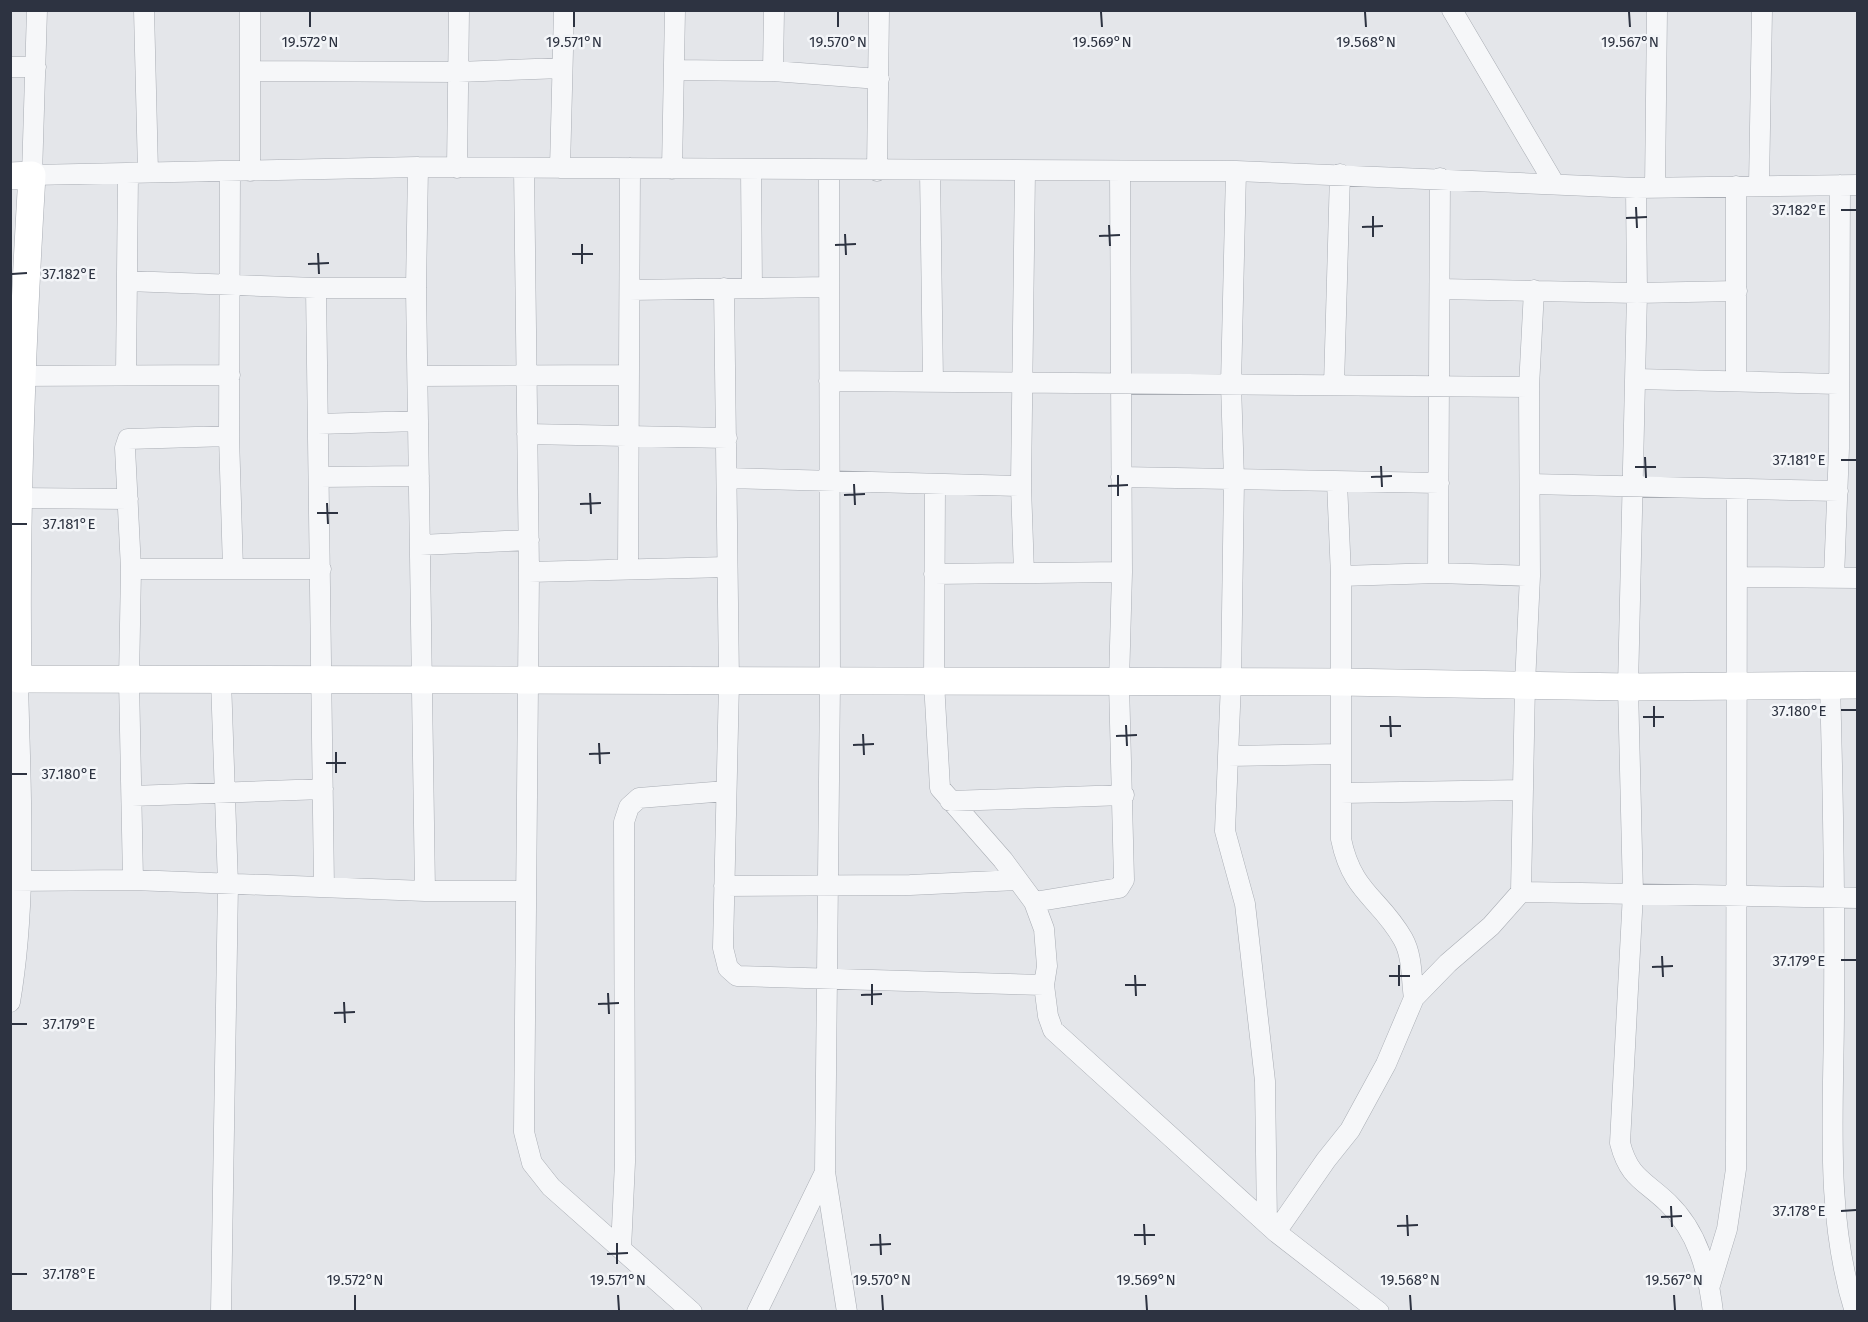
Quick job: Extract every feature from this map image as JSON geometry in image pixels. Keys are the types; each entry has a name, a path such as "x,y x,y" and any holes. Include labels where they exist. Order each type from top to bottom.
{"street":[{"path":"10,1002 19,934 16,881 13,566 17,498 15,375 21,175 36,67 37,10"},
{"path":"144,10 148,172"},
{"path":"233,569 229,436 231,285 250,72 250,10"},
{"path":"457,168 459,10"},
{"path":"560,168 564,10"},
{"path":"672,169 675,10"},
{"path":"773,71 774,10"},
{"path":"877,171 879,10"},
{"path":"1452,10 1554,183"},
{"path":"1657,10 1637,293 1628,687 1633,893 1620,1143 1626,1165 1669,1204 1690,1231 1704,1260 1713,1311"},
{"path":"1759,186 1762,10"},
{"path":"10,67 36,67"},
{"path":"250,72 458,72 562,68"},
{"path":"674,70 773,71 879,79"},
{"path":"21,175 418,167 1236,171 1646,188 1851,185"},
{"path":"418,167 416,288 425,891"},
{"path":"524,168 529,572 524,1132 532,1163 551,1187 692,1311"},
{"path":"628,569 630,168"},
{"path":"751,169 752,288"},
{"path":"829,170 830,682 825,1172 847,1311"},
{"path":"930,171 933,382"},
{"path":"1024,573 1022,486 1025,171"},
{"path":"1034,902 1123,885 1124,795 1119,683 1122,572 1120,171"},
{"path":"1236,171 1231,384 1234,480 1231,682 1225,831 1245,904 1265,1081 1272,1228"},
{"path":"126,375 128,173"},
{"path":"1834,578 1838,491 1838,384 1848,293 1851,185 1857,173"},
{"path":"1334,385 1340,174"},
{"path":"1437,573 1440,178"},
{"path":"1736,186 1736,380"},
{"path":"127,281 316,288 416,288"},
{"path":"630,290 829,287"},
{"path":"316,288 324,887"},
{"path":"724,288 729,682 723,948 728,968 737,975 1044,985"},
{"path":"1440,289 1637,293 1737,291"},
{"path":"1272,1228 1350,1130 1386,1064 1414,998 1448,963 1491,926 1521,892 1524,684 1530,576 1529,387 1534,290"},
{"path":"15,375 230,375"},
{"path":"417,376 628,375"},
{"path":"1636,379 1838,384"},
{"path":"829,381 1529,387"},
{"path":"318,424 418,421"},
{"path":"527,434 727,438"},
{"path":"134,880 129,680 130,569 125,448 128,439 229,436"},
{"path":"319,477 419,476"},
{"path":"1121,477 1439,483"},
{"path":"727,478 829,480 935,486 1022,486"},
{"path":"1337,482 1341,576 1341,839 1346,863 1361,889 1403,940 1410,959 1414,998"},
{"path":"1530,484 1838,491"},
{"path":"935,486 934,682 940,788 1034,902 1044,929 1047,966 1044,985 1048,1016 1053,1030 1272,1228 1379,1311"},
{"path":"1710,1286 1727,1229 1736,1169 1734,897 1737,490"},
{"path":"17,498 128,498"},
{"path":"420,545 528,540"},
{"path":"529,572 727,567"},
{"path":"130,569 321,569"},
{"path":"934,574 1122,572"},
{"path":"1341,576 1437,573 1530,576"},
{"path":"1738,577 1857,578"},
{"path":"14,679 1340,682 1628,687 1857,685"},
{"path":"221,680 228,884 221,1311"},
{"path":"1830,684 1835,897 1833,1197 1845,1279 1855,1311"},
{"path":"1228,756 1340,754"},
{"path":"132,795 323,789"},
{"path":"1341,793 1523,790"},
{"path":"621,1249 625,1162 624,822 629,807 639,798 726,791"},
{"path":"950,801 1124,795"},
{"path":"16,881 134,880 425,891 525,891"},
{"path":"724,886 910,885 1017,880"},
{"path":"1521,892 1857,898"},
{"path":"757,1311 825,1172"}]}
